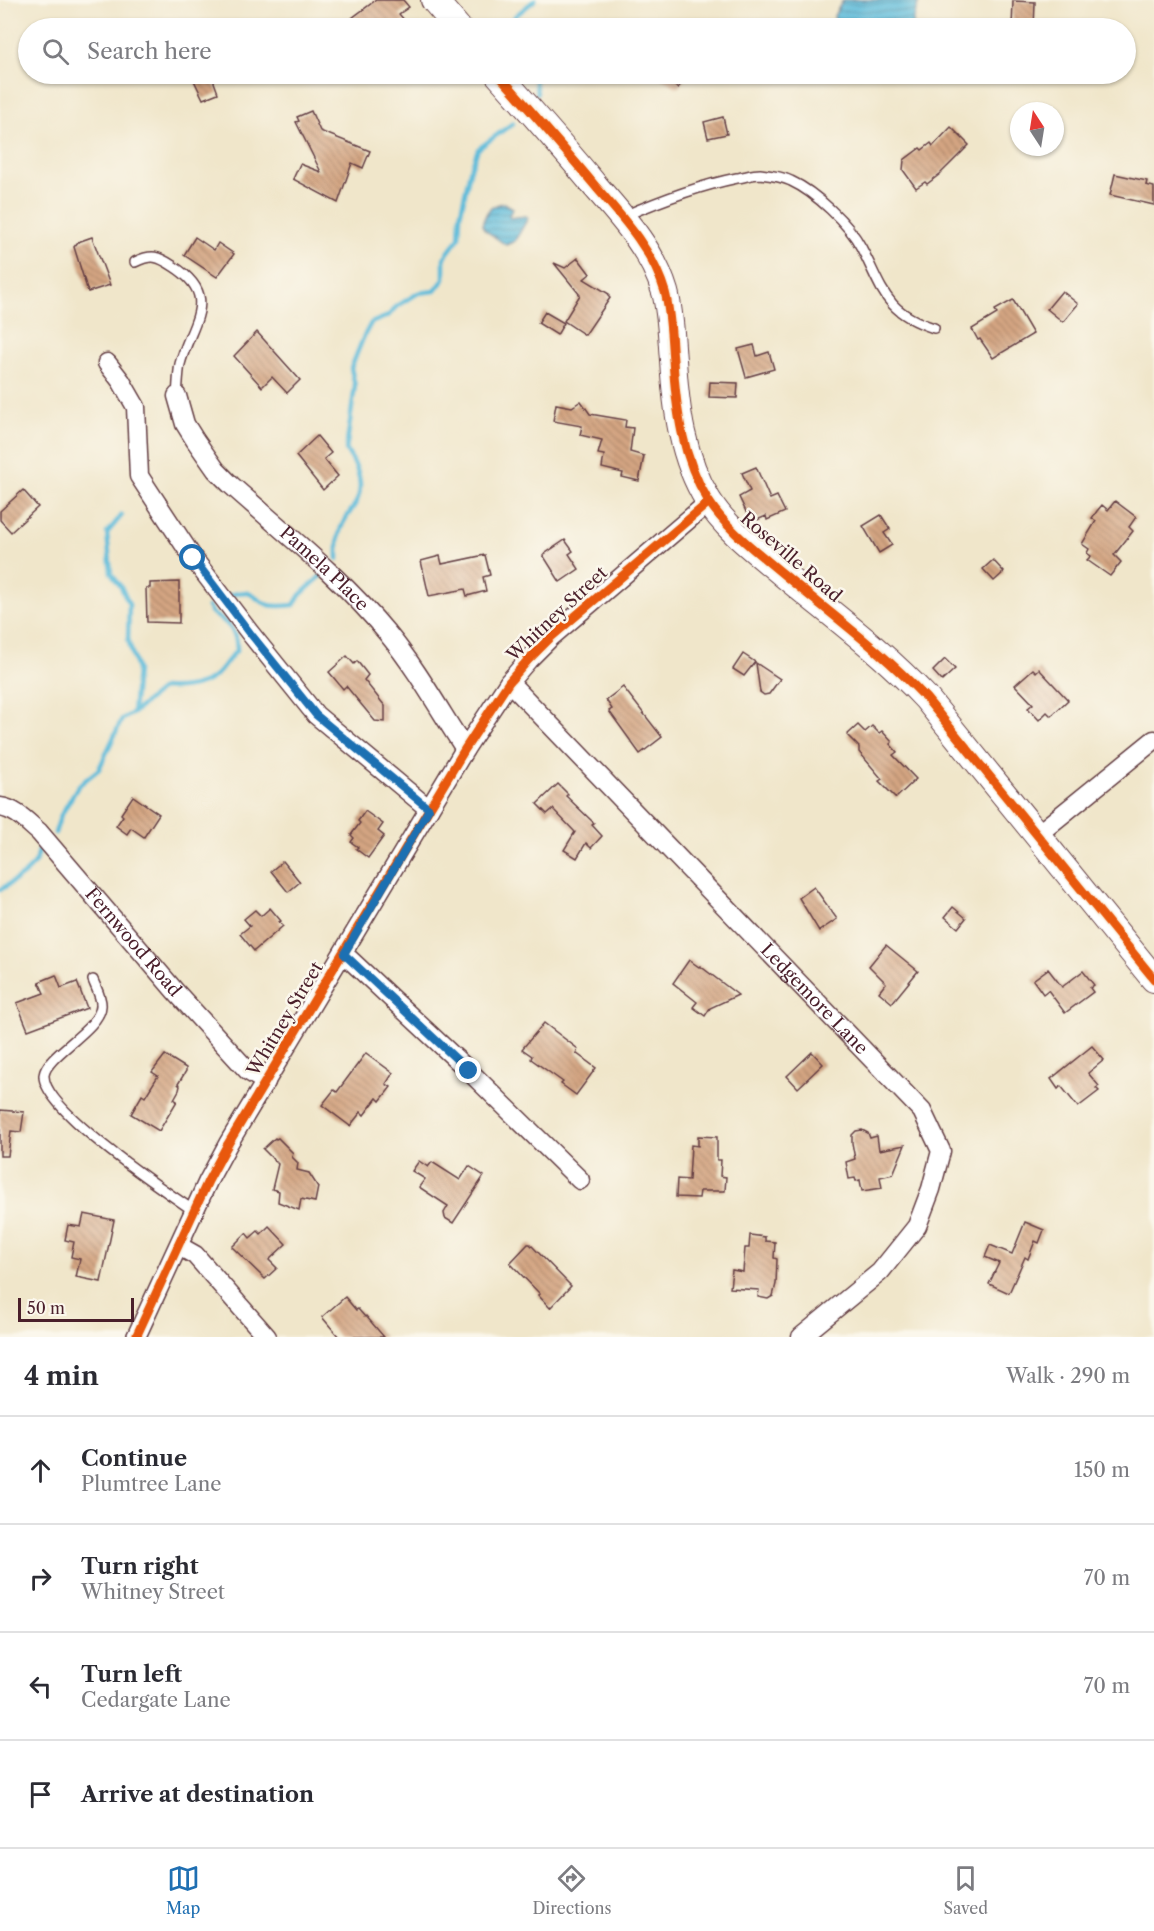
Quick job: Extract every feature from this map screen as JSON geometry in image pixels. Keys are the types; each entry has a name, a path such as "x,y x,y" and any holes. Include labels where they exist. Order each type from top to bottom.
{"street":[{"path":"434,0 450,18"},
{"name":"Roseville Road","path":"507,84 622,217 656,266 662,281 670,321 678,414 686,451 697,480 709,502 728,525 754,549 869,643 903,674 964,742 1154,979"},
{"path":"107,363 136,407 139,476 193,558 316,715 429,809"},
{"name":"Pamela Place","path":"177,396 185,424 216,470 348,589 370,613 390,636 465,749"},
{"name":"Whitney Street","path":"136,1337 220,1159 465,749 509,682 559,630 709,502"},
{"name":"Ledgemore Lane","path":"509,682 922,1111 941,1151 931,1189 917,1226 880,1272 801,1337"},
{"path":"1038,834 1154,741"},
{"name":"Fernwood Road","path":"0,807 8,808 18,814 39,832 175,991 248,1071 266,1082"},
{"path":"344,954 469,1071 580,1180"},
{"path":"179,1246 195,1256 267,1337"}],"lane":[{"path":"622,217 661,200 722,181 758,174 791,181 833,210 859,244 881,288 894,307 914,321 934,328"},
{"path":"135,262 149,256 162,259 194,282 200,296 200,307 180,365 177,396"},
{"path":"93,980 102,1003 101,1010 74,1041 47,1065 44,1076 49,1089 68,1115 129,1165 194,1211"}],"water":[{"path":"843,0 919,0 914,18 834,18"},
{"path":"504,203 513,208 509,215 510,218 526,216 528,218 515,241 506,245 485,230 482,225 489,210 495,205"}],"building":[{"path":"376,0 403,0 409,7 399,14 402,18 352,18"},
{"path":"1013,1 1035,2 1034,18 1012,18"},
{"path":"196,84 215,84 218,93 203,99"},
{"path":"311,111 320,131 370,151 363,168 352,163 338,203 293,179 300,164 321,172 296,122 299,121 297,117"},
{"path":"723,117 727,134 708,138 704,122"},
{"path":"951,127 969,145 940,174 927,184 925,182 916,188 903,170 904,160 920,148 922,150 931,143 933,146"},
{"path":"1115,174 1147,181 1146,185 1154,187 1154,205 1110,195"},
{"path":"92,237 110,285 88,292 74,247 78,242"},
{"path":"195,237 214,250 218,243 234,254 217,277 184,255"},
{"path":"578,258 590,274 584,279 609,294 610,298 585,335 564,321 580,295 554,263 565,268"},
{"path":"1062,291 1078,304 1063,322 1047,309"},
{"path":"1013,300 1033,334 993,358 972,329 997,314 995,310"},
{"path":"545,312 564,323 557,335 538,323"},
{"path":"257,332 300,380 287,393 272,377 262,387 234,356"},
{"path":"754,345 757,356 769,352 774,369 746,377 738,349"},
{"path":"710,382 738,383 737,398 709,397"},
{"path":"581,401 590,414 626,420 625,427 633,428 630,452 644,456 639,481 622,477 623,473 602,468 604,455 598,454 602,440 580,435 582,426 553,421 556,404 572,407"},
{"path":"317,436 331,453 324,459 338,476 323,490 296,456"},
{"path":"756,467 770,499 777,496 785,512 767,520 766,516 757,520 755,515 749,518 739,497 750,491 742,473"},
{"path":"23,490 38,507 11,532 0,520 0,511"},
{"path":"1115,501 1136,517 1129,527 1133,531 1114,555 1121,562 1110,576 1087,560 1091,556 1087,553 1089,549 1082,544 1096,521 1092,518 1097,511 1102,505 1108,510"},
{"path":"881,515 890,529 884,533 892,545 879,553 863,526"},
{"path":"565,540 573,551 569,554 579,569 560,582 543,555"},
{"path":"485,555 490,575 483,577 486,591 467,596 465,589 429,596 421,561 440,556 442,564"},
{"path":"993,560 1004,572 994,581 983,569"},
{"path":"179,582 179,623 147,622 146,588 150,588 150,583"},
{"path":"743,654 755,662 744,676 733,669"},
{"path":"347,656 354,664 357,661 368,675 364,680 385,706 385,722 375,721 346,686 343,689 329,672"},
{"path":"945,659 955,669 942,681 933,671"},
{"path":"756,663 780,679 769,694 764,695 760,692"},
{"path":"1033,669 1036,672 1039,669 1068,700 1051,716 1047,712 1039,720 1028,708 1033,704 1015,685"},
{"path":"623,687 662,737 640,754 609,711 612,709 606,700"},
{"path":"858,725 865,732 872,726 879,733 882,731 897,752 893,755 916,779 896,798 879,781 882,779 859,752 859,747 847,735"},
{"path":"558,784 568,794 566,796 594,823 592,825 602,836 591,848 586,843 577,858 564,850 575,832 553,809 547,814 537,804"},
{"path":"133,796 159,814 144,837 131,828 127,834 116,826"},
{"path":"365,811 383,824 378,831 384,836 368,858 351,842 354,838 351,835"},
{"path":"283,861 300,882 288,892 271,871"},
{"path":"814,887 837,919 819,931 799,898"},
{"path":"953,907 966,918 958,928 945,917"},
{"path":"270,908 283,926 254,951 240,934 250,926 244,919 255,910 261,916"},
{"path":"886,945 918,971 892,1003 879,992 886,983 869,966"},
{"path":"689,960 738,995 710,1008 705,1016 693,1007 697,1002 673,983"},
{"path":"1048,969 1062,987 1083,971 1094,985 1090,988 1093,992 1065,1013 1048,990 1043,994 1033,980"},
{"path":"56,975 61,988 77,982 87,1008 28,1030 17,1003 44,993 39,982"},
{"path":"544,1023 578,1049 576,1053 596,1068 576,1095 522,1049"},
{"path":"1092,1046 1104,1060 1088,1073 1099,1086 1096,1088 1099,1091 1078,1107 1061,1086 1058,1089 1051,1079"},
{"path":"812,1052 823,1064 798,1088 787,1076"},
{"path":"366,1053 393,1073 386,1084 391,1087 380,1101 377,1098 364,1115 361,1112 350,1126 322,1105 334,1090 337,1092"},
{"path":"165,1055 186,1068 186,1071 178,1084 179,1090 174,1099 177,1101 159,1131 131,1114 142,1095 145,1097 158,1076 152,1072"},
{"path":"0,1110 24,1112 21,1132 11,1131 8,1156 0,1156"},
{"path":"862,1130 868,1133 870,1138 877,1136 879,1150 905,1145 893,1174 880,1177 882,1188 862,1191 860,1180 849,1179 846,1162 855,1159 852,1135"},
{"path":"698,1136 717,1137 717,1160 721,1160 720,1176 726,1177 725,1191 700,1191 699,1198 676,1197 677,1179 689,1180 691,1145 698,1146"},
{"path":"278,1138 293,1153 292,1157 298,1163 297,1170 309,1173 318,1187 315,1202 301,1199 299,1210 278,1202 279,1191 272,1189 278,1164 263,1149"},
{"path":"419,1161 428,1167 432,1162 460,1180 469,1166 484,1176 453,1223 445,1218 444,1213 448,1206 419,1187 425,1179 412,1171"},
{"path":"84,1214 114,1220 101,1282 76,1277 80,1259 71,1257 74,1242 65,1240 68,1225 81,1227"},
{"path":"1025,1222 1044,1230 1039,1243 1035,1241 1028,1259 1025,1257 1009,1293 989,1284 999,1263 985,1257 990,1245 1012,1254"},
{"path":"269,1226 286,1244 269,1260 277,1268 265,1279 232,1247 246,1233 250,1238 258,1231 261,1234"},
{"path":"750,1235 765,1237 765,1241 775,1242 776,1284 773,1296 768,1299 758,1297 759,1290 730,1288 732,1270 743,1272 745,1248 749,1248"},
{"path":"528,1244 571,1286 550,1308 538,1295 540,1294 510,1263"},
{"path":"345,1297 384,1337 339,1337 322,1317"}],"waterway":[{"path":"514,18 535,0"},
{"path":"536,84 537,93"},
{"path":"338,559 340,531 360,492 356,467 346,450 355,386 351,368 371,323 388,316 396,307 418,293 435,291 444,279 444,258 459,238 460,216 470,171 478,149 513,123"},
{"path":"122,515 107,533 111,573 129,604 128,639 137,670 133,713"},
{"path":"228,596 243,592 269,605 294,605 300,595 321,576"},
{"path":"55,833 60,817 78,786 99,769 122,719 133,713 163,688 192,686 213,678 237,650 236,639 231,629 208,607"},
{"path":"0,890 30,869 39,850"}],"cycle path":[{"path":"507,84 617,211 645,249 660,277 668,309 676,396 686,450 699,484 715,511 742,539 874,649 926,698 1154,979"},
{"path":"136,1337 208,1181 228,1144 465,749 509,682 551,637 709,502"}],"route":[{"path":"193,558 316,715 429,809 344,954 469,1071"}]}
